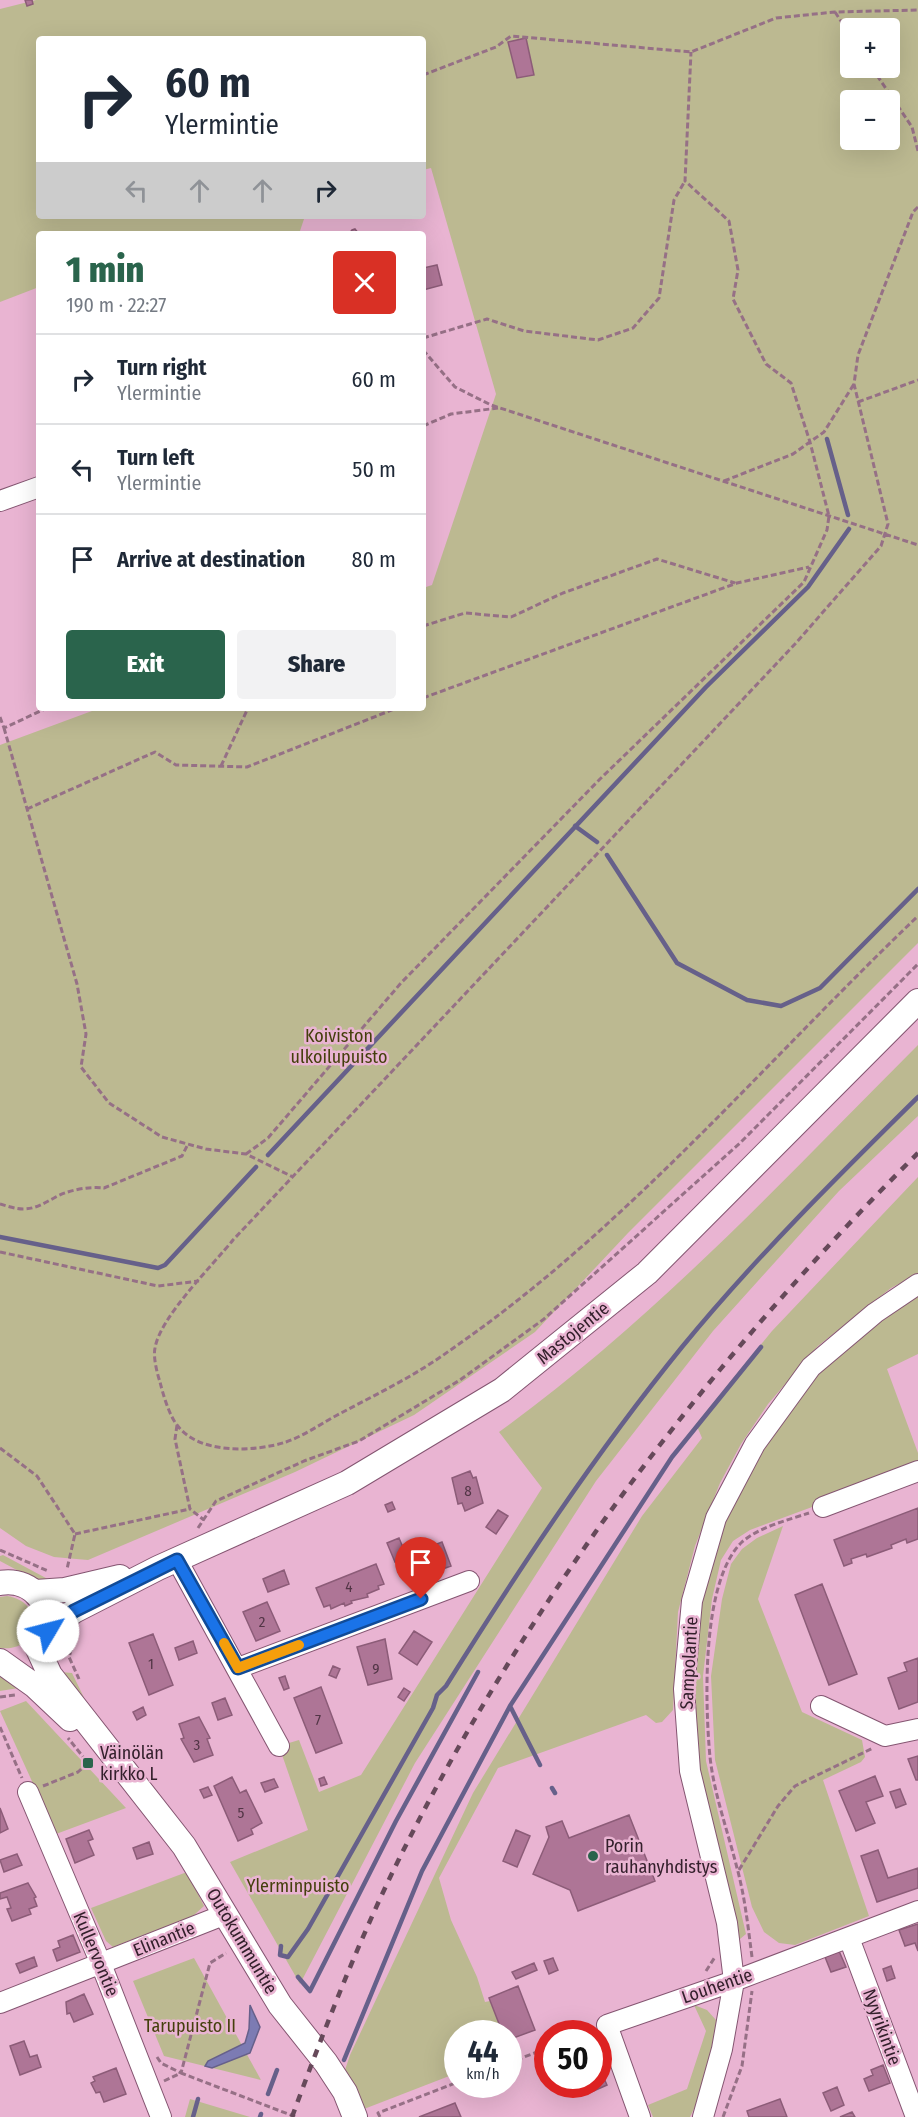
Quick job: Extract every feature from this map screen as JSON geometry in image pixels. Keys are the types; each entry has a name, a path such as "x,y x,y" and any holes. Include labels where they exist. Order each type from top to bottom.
{"main road":[{"name":"Mastojentie","path":"13,1582 67,1593 167,1564 347,1483 502,1390 647,1273 918,1001"},
{"name":"Outokummuntie","path":"13,1582 47,1610 43,1640 50,1675 184,1846 244,1941 280,2005 339,2083 355,2117"},
{"name":"Mastojentie","path":"0,1661 20,1660 43,1640 67,1593"},
{"name":"Outokummuntie","path":"0,1661 35,1686 123,1768"}],"street":[{"path":"0,501 36,487"},
{"name":"Sampolantie","path":"703,2117 722,2049 734,1981 727,1923 690,1771 684,1689 692,1601 716,1518 755,1444 811,1367 874,1313 918,1284"},
{"path":"824,1507 918,1471"},
{"path":"167,1564 238,1668 279,1746"},
{"path":"238,1668 469,1581"},
{"path":"821,1706 885,1736 918,1729"},
{"name":"Kullervontie","path":"28,1792 151,2086 161,2117"},
{"name":"Louhentie","path":"640,2117 607,2025 734,1981 918,1911"},
{"name":"Elinantie","path":"0,2003 226,1914"},
{"name":"Nyyrikintie","path":"849,1938 915,2117"}],"path":[{"path":"426,74 496,47 511,36 691,52 776,18 835,12 918,10"},
{"path":"835,12 840,20"},
{"path":"426,337 487,319 524,331 598,340 633,328 659,298 674,200 686,181 691,52"},
{"path":"879,78 912,127 918,151"},
{"path":"246,1154 268,1138 401,983 600,779 804,582 827,530 829,516 810,442 791,383 766,364 733,298 738,270 729,221 686,181"},
{"path":"918,207 913,212 858,356 854,384 888,524 881,546 795,644 293,1177 167,1319 154,1348 160,1383 177,1425 195,1440 213,1445 251,1449 287,1442 448,1353 506,1309 652,1184 838,992 918,916"},
{"path":"426,353 455,387 500,408 918,545"},
{"path":"858,402 918,380"},
{"path":"723,481 793,454 824,432 854,384"},
{"path":"426,425 451,414 500,408"},
{"path":"426,625 465,613 511,617 563,593 657,559 737,583"},
{"path":"426,698 737,583 809,567"},
{"path":"4,728 40,711"},
{"path":"221,766 247,711"},
{"path":"27,809 155,752 176,765 247,767 389,711"},
{"path":"0,717 77,984 86,1034 81,1067 110,1103 162,1137 246,1154 293,1177"},
{"path":"194,1536 216,1501 304,1461 359,1441 460,1380 544,1319 740,1143 918,964"},
{"path":"0,1204 23,1209 46,1205 52,1198 68,1192 92,1186 104,1188 182,1156 188,1144"},
{"path":"0,1252 158,1286 199,1281"},
{"path":"177,1425 175,1439 190,1509 204,1520"},
{"path":"0,1448 37,1476 75,1534 68,1568 67,1593 78,1627 69,1657 84,1689"},
{"path":"723,2117 742,2066 755,1973 738,1872 710,1758 706,1668 716,1597 727,1563 743,1541 766,1529 824,1507"},
{"path":"75,1534 190,1509"},
{"path":"0,1550 67,1593"},
{"path":"0,1727 28,1792 78,1772 88,1763"},
{"path":"738,1872 778,1806 795,1786 875,1747 885,1736"},
{"path":"181,2073 210,1962 244,1941"},
{"path":"151,2049 161,2063 181,2073 296,2117"},
{"path":"151,2086 181,2073"},
{"path":"380,2117 378,2113 444,2087"}],"green space":[{"name":"Koiviston ulkoilupuisto","path":"36,0 918,0 918,943 628,1233 535,1332 414,1415 295,1472 88,1560 54,1557 26,1546 0,1528 0,745 92,711 426,711 426,587 432,585 496,394 431,168 426,169 426,36 36,36 36,219 304,219 300,231 36,231 36,288 0,302 0,9"},
{"name":"Ylerminpuisto","path":"918,1045 918,1116 839,1191 713,1331 596,1481 415,1763 300,1984 230,1862 308,1830 279,1746 299,1740 319,1792 361,1775 542,1488 499,1432 556,1389 664,1296 767,1197"},
{"path":"918,1177 918,1274 891,1288 818,1346 768,1404 741,1444 720,1483 695,1546 678,1612 673,1710 662,1722 656,1723 646,1715 498,1768 439,1878 451,1920 477,1977 485,2002 490,2001 497,2020 444,2020 444,2078 364,2109 345,2070 350,2055 473,1793 642,1516 702,1438 696,1424 772,1331"},
{"path":"918,1296 918,1354 887,1369 918,1453 918,1465 915,1469 750,1530 733,1541 721,1560 712,1599 703,1676 706,1761 746,1934 740,1939 736,1938 698,1764 693,1706 694,1655 702,1605 714,1556 731,1508 754,1463 781,1420 812,1381 849,1345"},
{"path":"783,1526 758,1599 802,1712 862,1740 865,1757 861,1762 823,1780 869,1916 795,1945 779,1943 764,1932 752,1907 715,1760 711,1676 722,1599 731,1564 742,1549 757,1538"},
{"path":"3,1555 57,1584 43,1584 0,1561 0,1556"},
{"path":"7,1596 20,1600 28,1607 33,1616 34,1626 24,1643 0,1648 0,1597"},
{"path":"73,1623 75,1627 70,1645 53,1665 57,1642"},
{"path":"0,1672 25,1687 0,1691"},
{"path":"61,1672 72,1673 91,1712"},
{"path":"26,1701 126,1808 56,1834 0,1711"},
{"path":"187,1872 204,1906 193,1916 113,1947 106,1941 91,1908"},
{"name":"Tarupuisto II","path":"194,1958 261,2080 164,2056 133,1981"},
{"path":"694,2005 707,2010 716,2020 711,2057 700,2094 690,2117 653,2117 648,2105 687,2089 706,2031"},
{"path":"190,2099 250,2117 185,2117"}],"water":[{"path":"250,2005 260,2027 250,2053 212,2068 205,2066 208,2061 245,2043 249,2029"}],"building":[{"path":"25,0 32,0 33,4 27,6"},
{"path":"526,38 534,75 517,78 508,42"},
{"path":"437,265 442,285 426,289 426,267"},
{"path":"470,1471 473,1478 476,1477 483,1503 465,1511 462,1503 458,1504 452,1478"},
{"path":"392,1502 395,1509 388,1512 385,1505"},
{"path":"918,1508 918,1539 907,1543 906,1539 891,1545 892,1548 867,1557 866,1554 851,1559 852,1563 844,1566 834,1540"},
{"path":"498,1510 508,1516 496,1534 486,1527"},
{"path":"399,1538 407,1557 395,1562 387,1543"},
{"path":"442,1542 451,1566 423,1576 414,1553"},
{"path":"376,1564 384,1584 378,1586 379,1589 367,1594 368,1597 351,1601 352,1603 345,1606 344,1603 331,1609 330,1605 324,1607 316,1588"},
{"path":"284,1570 289,1584 268,1592 263,1579"},
{"path":"822,1584 857,1674 829,1685 795,1595"},
{"path":"267,1602 280,1631 256,1641 243,1612"},
{"path":"414,1631 432,1642 417,1665 399,1653"},
{"path":"153,1634 173,1685 149,1695 129,1643"},
{"path":"385,1639 392,1679 368,1685 357,1647"},
{"path":"193,1641 197,1653 179,1660 175,1648"},
{"path":"918,1658 918,1702 899,1709 888,1678 907,1671 904,1663"},
{"path":"333,1666 340,1669 336,1678 329,1675"},
{"path":"285,1676 289,1688 284,1690 279,1678"},
{"path":"321,1687 342,1743 316,1753 294,1698"},
{"path":"404,1688 410,1692 404,1701 398,1697"},
{"path":"225,1698 232,1715 218,1720 212,1703"},
{"path":"143,1707 146,1715 137,1720 133,1712"},
{"path":"199,1717 210,1738 207,1739 213,1755 194,1762 181,1739 184,1738 179,1724"},
{"path":"918,1756 918,1780 916,1780 908,1759"},
{"path":"875,1776 883,1796 866,1802 875,1823 856,1831 839,1791"},
{"path":"232,1777 240,1793 246,1790 262,1823 251,1829 253,1834 238,1841 214,1786"},
{"path":"324,1777 327,1784 321,1786 319,1779"},
{"path":"274,1779 278,1787 265,1792 261,1783"},
{"path":"208,1787 212,1795 204,1798 200,1790"},
{"path":"900,1789 906,1804 896,1808 890,1792"},
{"path":"0,1808 8,1829 0,1833"},
{"name":"Porin rauhanyhdistys","path":"629,1815 655,1881 578,1911 570,1890 533,1874 549,1837 546,1827 562,1821 569,1838"},
{"path":"89,1830 93,1839 88,1841 94,1855 75,1863 66,1839"},
{"path":"516,1830 530,1836 517,1867 503,1861"},
{"path":"149,1842 153,1854 137,1859 133,1848"},
{"path":"878,1850 888,1878 918,1868 918,1888 877,1902 861,1856"},
{"path":"17,1854 22,1865 4,1872 0,1860"},
{"path":"28,1883 36,1897 34,1898 37,1906 29,1909 31,1914 12,1921 7,1909 11,1908 7,1897 0,1899 0,1893"},
{"path":"918,1924 918,1951 915,1943 905,1946 899,1930"},
{"path":"73,1935 80,1952 57,1961 53,1950 60,1947 58,1941"},
{"path":"839,1951 846,1967 831,1972 825,1957"},
{"path":"34,1957 37,1966 20,1973 16,1964"},
{"path":"553,1958 558,1970 549,1974 544,1961"},
{"path":"534,1963 537,1970 516,1979 512,1972"},
{"path":"891,1966 895,1978 887,1981 883,1969"},
{"path":"518,1986 534,2030 522,2035 522,2020 498,2020 489,1998"},
{"path":"84,1994 93,2014 74,2022 70,2013 67,2014 66,2002"},
{"path":"24,2041 30,2057 37,2055 41,2067 20,2075 10,2046"},
{"path":"883,2065 890,2083 869,2091 864,2079 873,2075 871,2070"},
{"path":"116,2068 126,2094 104,2102 100,2092 96,2093 91,2083 95,2081 93,2077"},
{"path":"837,2087 844,2105 831,2111 823,2093"},
{"path":"780,2099 787,2117 749,2117 747,2111"},
{"path":"455,2103 461,2117 419,2117"},
{"path":"852,2112 855,2117 840,2117"}],"waterway":[{"path":"827,439 848,515"},
{"path":"268,1155 706,687 808,587 849,529"},
{"path":"575,826 597,842"},
{"path":"607,855 677,963 747,1000 781,1006 820,988 918,889"},
{"path":"281,1946 280,1955 288,1957 308,1929 433,1708 437,1695 446,1686 501,1599 588,1470 650,1387 767,1250 918,1097"},
{"path":"0,1237 158,1268 165,1265 256,1167"},
{"path":"344,2060 422,1871 510,1706 672,1457 761,1347"},
{"path":"298,1977 310,1991 396,1821 478,1672"},
{"path":"510,1706 540,1765"},
{"path":"552,1788 555,1793"},
{"path":"268,2094 277,2070"},
{"path":"193,2117 198,2099"}],"railway":[{"path":"292,2117 369,1922 450,1762 506,1667 566,1575 630,1485 697,1398 841,1232 918,1153"}],"slow traffic":[{"path":"224,1643 238,1668 299,1645"}],"place":[{"name":"Väinölän kirkko L","path":"88,1763"},
{"name":"Porin rauhanyhdistys","path":"593,1856"}],"route":[{"path":"48,1631 74,1611 177,1560 238,1668 421,1599"}]}
